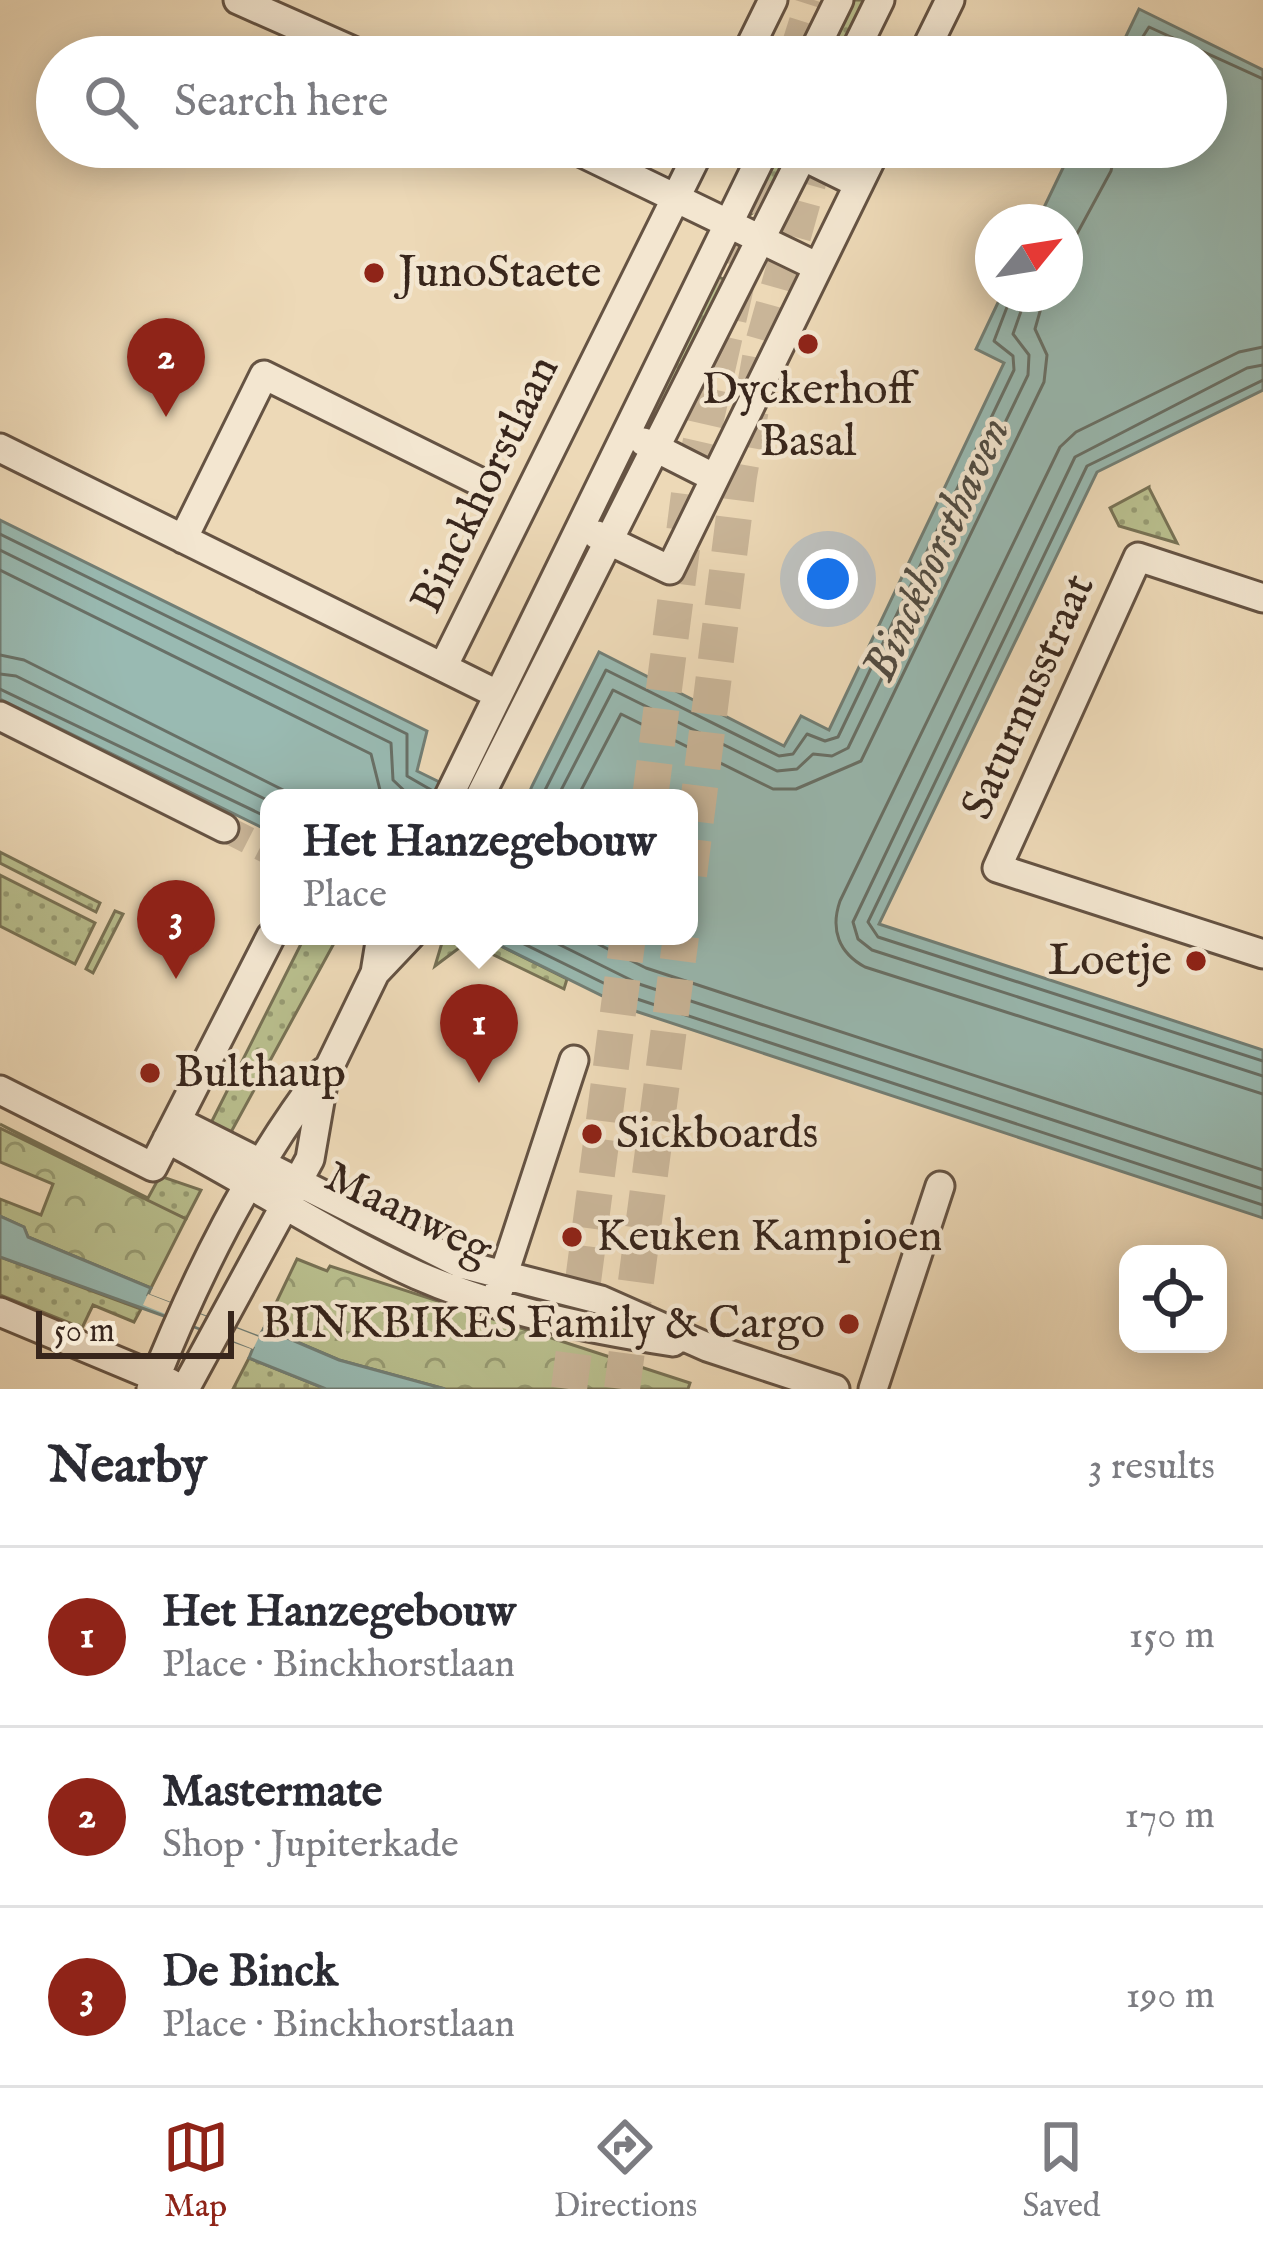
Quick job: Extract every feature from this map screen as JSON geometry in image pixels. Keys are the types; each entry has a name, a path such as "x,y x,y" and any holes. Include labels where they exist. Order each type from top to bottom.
{"street":[{"path":"238,0 319,36"},
{"path":"755,36 773,0"},
{"path":"821,36 839,0"},
{"path":"862,36 880,0"},
{"path":"932,36 950,0"},
{"path":"618,168 818,267"},
{"name":"Binckhorstlaan","path":"443,667 690,168"},
{"path":"462,789 495,693 756,168"},
{"path":"464,789 611,542 796,168"},
{"path":"832,168 859,184"},
{"path":"578,525 670,570 867,168"},
{"path":"183,539 264,375 482,483"},
{"path":"623,431 715,478"},
{"path":"0,448 495,693"},
{"name":"Saturnusstraat","path":"1263,598 1138,557 998,868 1263,954"},
{"path":"0,716 224,828"},
{"path":"0,1090 153,1167 266,945"},
{"path":"153,1383 254,1173 329,1064 374,974 380,945"},
{"path":"374,974 401,945"},
{"name":"Maanweg","path":"499,1290 574,1060"},
{"path":"0,1312 153,1383 185,1389 315,1144 329,1064"},
{"path":"172,1130 254,1173"},
{"name":"Maanweg","path":"254,1173 291,1192 323,1228 607,1331 707,1347 835,1389"},
{"path":"873,1389 940,1186"}],"green space":[{"path":"848,0 870,0 852,36 830,36"},
{"path":"767,168 786,168 771,199 747,217"},
{"path":"713,274 729,282 652,430 646,428"},
{"path":"1149,487 1177,543 1119,526 1110,508"},
{"path":"0,852 100,903 96,912 0,863"},
{"path":"0,875 95,923 75,964 0,926"},
{"path":"115,911 123,914 93,973 86,969"},
{"path":"300,945 333,945 230,1134 211,1123"},
{"path":"441,945 463,945 435,966"},
{"path":"473,945 499,945 567,979 564,989"},
{"path":"0,1124 148,1198 160,1176 201,1190 186,1219 125,1193"},
{"path":"0,1128 186,1219 151,1288 28,1237 24,1227 0,1216 0,1199 41,1215 53,1184 0,1162"},
{"path":"0,1257 141,1309 134,1322 93,1305 82,1328 0,1295"},
{"path":"297,1259 690,1383 688,1389 445,1389 339,1360 264,1328"},
{"path":"249,1358 326,1389 233,1389"}],"water":[{"path":"1139,9 1194,36 1126,36"},
{"name":"Binckhorsthaven","path":"1227,52 1263,70 1263,390 1097,472 879,924 1263,1050 1263,1218 629,1009 499,945 698,945 698,789 532,786 599,652 784,746 801,716 829,730 1004,363 976,349 993,312 1083,312 1083,204 1046,204 1063,168 1227,168"},
{"path":"0,520 427,731 417,771 454,789 260,789 260,827 0,699"},
{"path":"0,1216 24,1227 28,1237 151,1288 148,1295 259,1337 264,1328 339,1360 445,1389 326,1389 249,1358 253,1348 0,1257"}],"pier":[{"path":"148,1294 259,1337 253,1349 143,1305"}],"tunnel":[{"path":"803,36 814,0"},
{"path":"651,789 689,494 763,168"},
{"path":"698,803 739,476 762,347 812,168"},
{"path":"224,828 260,846"},
{"path":"569,1389 627,945"},
{"path":"622,1389 680,945"}],"place":[{"name":"JunoStaete","path":"374,273"},
{"name":"Dyckerhoff Basal","path":"808,344"},
{"name":"Mastermate","path":"166,417"},
{"name":"Loetje","path":"1196,961"},
{"name":"De Binck","path":"176,979"},
{"name":"Bulthaup","path":"150,1073"},
{"name":"Het Hanzegebouw","path":"479,1083"},
{"name":"Sickboards","path":"592,1134"},
{"name":"Keuken Kampioen","path":"572,1237"},
{"name":"BINKBIKES Family & Cargo","path":"849,1324"}]}
